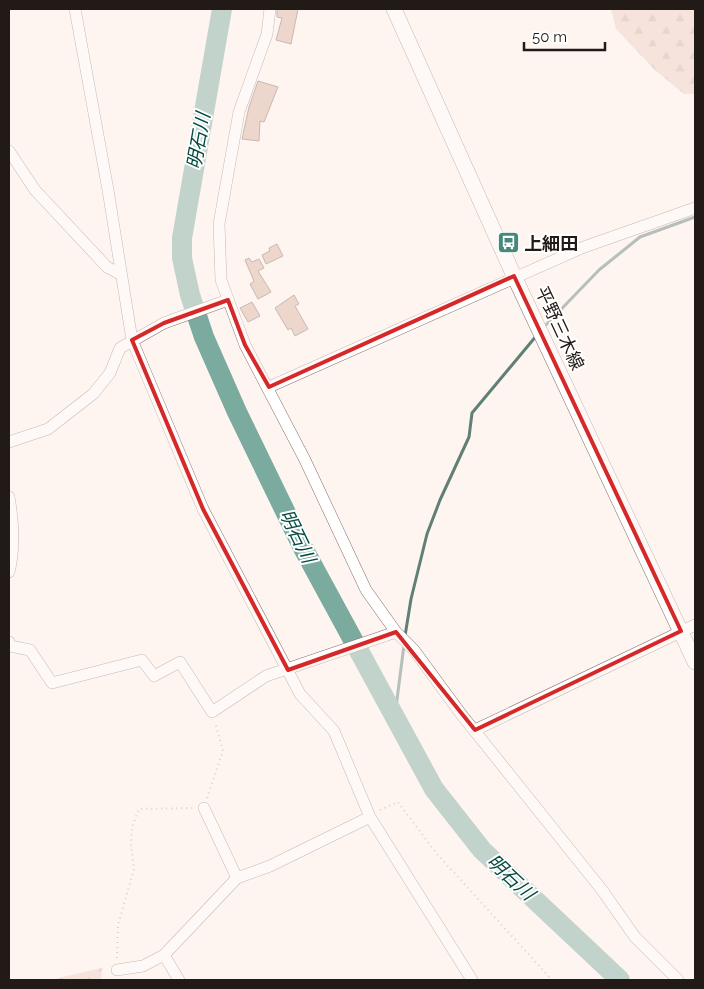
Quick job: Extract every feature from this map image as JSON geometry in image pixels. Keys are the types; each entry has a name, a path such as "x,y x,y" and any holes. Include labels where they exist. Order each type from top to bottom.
{"main road":[{"name":"平野三木線","path":"394,9 514,276 688,628 695,662"}],"street":[{"path":"76,9 132,340 203,509 300,694 334,731 370,817 472,980"},
{"path":"270,9 264,43 239,112 221,205 219,255 221,280 245,345 269,387 366,590 396,632 414,650 602,890 635,937 678,980"},
{"path":"9,151 35,190 107,267 120,274"},
{"path":"269,387 514,276 584,247 695,208"},
{"path":"9,442 48,429 94,394 110,372 120,348 132,340 164,323 228,300"},
{"path":"9,497 11,512 11,563 9,572"},
{"path":"475,730 688,628"},
{"path":"9,642 10,646 30,650 52,683 142,660 154,676 180,662 212,712 266,676 396,632"},
{"path":"204,808 237,878"},
{"path":"117,970 143,966 164,955 237,878 270,866 370,817"},
{"path":"164,955 179,980"}],"path":[{"path":"117,970 118,925 134,869 131,846 132,827 139,810 204,808 223,751 212,712"},
{"path":"370,817 386,806 398,802 437,854 552,980"}],"highlighted area":[{"path":"514,276 681,631 475,730 396,632 288,670 203,509 132,340 164,323 228,300 245,345 269,387"}],"green space":[{"path":"611,9 695,9 695,94 684,94 654,69 616,29"},
{"path":"102,968 101,980 50,980"}],"building":[{"path":"277,9 298,9 291,44 276,40 282,18 277,17"},
{"path":"258,81 278,87 264,122 260,121 259,141 242,139 249,107"},
{"path":"277,244 283,256 266,264 262,255 270,251 269,248"},
{"path":"249,258 252,262 259,259 264,268 258,271 271,292 258,299 250,284 254,281 245,260"},
{"path":"294,295 299,304 295,306 308,329 295,336 291,328 288,330 275,308"},
{"path":"252,302 260,316 248,322 240,308"}],"waterway":[{"name":"明石川","path":"222,9 182,238 182,258 190,295 204,337 237,412 302,546 434,789 482,850 620,980"},
{"path":"543,328 599,270 640,237 695,217"},
{"path":"405,636 411,599 427,534 440,500 469,437 472,413 537,335"},
{"path":"395,715 404,645"}],"place":[{"name":"上細田","path":"508,243"}]}
